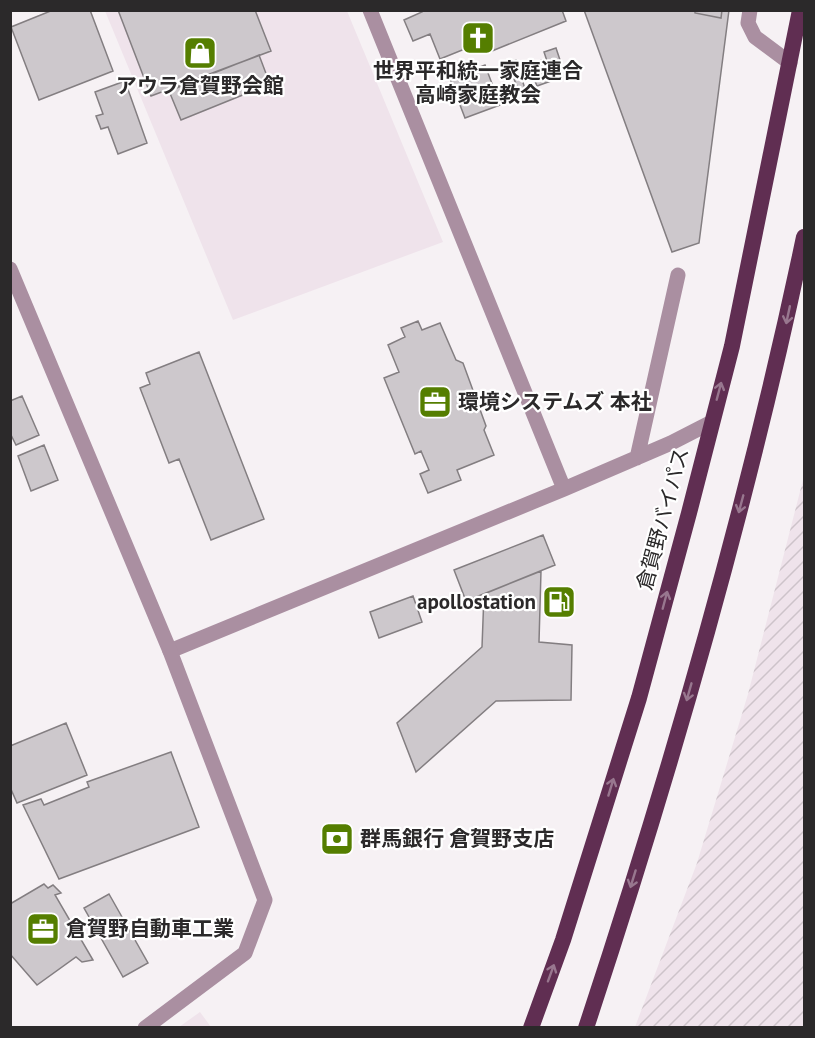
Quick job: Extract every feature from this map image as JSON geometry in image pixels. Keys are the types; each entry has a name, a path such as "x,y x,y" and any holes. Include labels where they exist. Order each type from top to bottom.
{"highway":[{"name":"倉賀野バイパス","path":"531,1028 563,940 639,698 686,525 732,346 800,10"},
{"path":"586,1028 615,942 726,562 779,358 804,237"}],"street":[{"path":"370,10 564,489"},
{"path":"750,10 748,23 754,37 790,63"},
{"path":"10,269 170,651 265,900 245,952 145,1028"},
{"path":"637,458 678,275"},
{"path":"170,651 564,489 711,423"}],"shaded area":[{"path":"105,11 347,11 443,242 233,320"},
{"path":"804,476 804,1027 635,1027 697,863 748,694"},
{"path":"200,1012 211,1027 179,1027"}],"building":[{"path":"53,10 90,10 113,71 39,100 11,27"},
{"name":"アウラ倉賀野会館","path":"118,10 255,10 271,51 151,96"},
{"name":"世界平和統一家庭連合 高崎家庭教会","path":"421,10 562,10 566,21 487,53 482,42 440,59 430,34 413,41 404,20 422,12"},
{"path":"584,10 729,10 699,243 672,252"},
{"path":"695,10 722,10 721,18 695,13"},
{"path":"556,48 561,63 549,67 544,52"},
{"path":"259,55 270,84 181,120 169,91"},
{"path":"516,60 519,70 508,74 505,65"},
{"path":"542,60 551,81 537,86 529,66"},
{"path":"485,65 500,105 465,118 450,79"},
{"path":"521,76 525,89 519,91 514,79"},
{"path":"125,81 147,143 118,154 108,127 101,129 96,116 103,114 95,92"},
{"name":"環境システムズ 本社","path":"418,321 422,330 440,323 456,360 463,363 494,455 457,470 461,480 428,493 420,474 429,470 421,451 415,454 384,378 399,372 388,345 405,337 401,328"},
{"path":"199,352 264,519 211,540 179,459 169,463 140,388 150,384 146,373"},
{"path":"22,396 39,435 16,445 10,433 10,401"},
{"path":"44,445 58,480 31,491 18,456"},
{"path":"543,535 555,565 466,601 454,570"},
{"path":"541,571 539,642 572,645 571,700 496,701 416,772 397,723 482,647 484,594"},
{"path":"413,596 422,622 379,638 370,612"},
{"path":"66,723 87,775 17,803 10,787 10,746"},
{"path":"171,752 199,827 59,879 23,805 41,799 44,805 89,787 87,782"},
{"name":"倉賀野自動車工業","path":"44,884 48,888 53,885 61,893 55,895 93,960 82,962 76,957 37,985 10,954 10,904"},
{"path":"109,894 148,963 123,977 84,908"}],"place":[{"name":"世界平和統一家庭連合 高崎家庭教会","path":"478,38"},
{"name":"アウラ倉賀野会館","path":"200,53"},
{"name":"環境システムズ 本社","path":"435,402"},
{"name":"apollostation","path":"559,602"},
{"name":"群馬銀行 倉賀野支店","path":"337,839"},
{"name":"倉賀野自動車工業","path":"43,929"}]}
